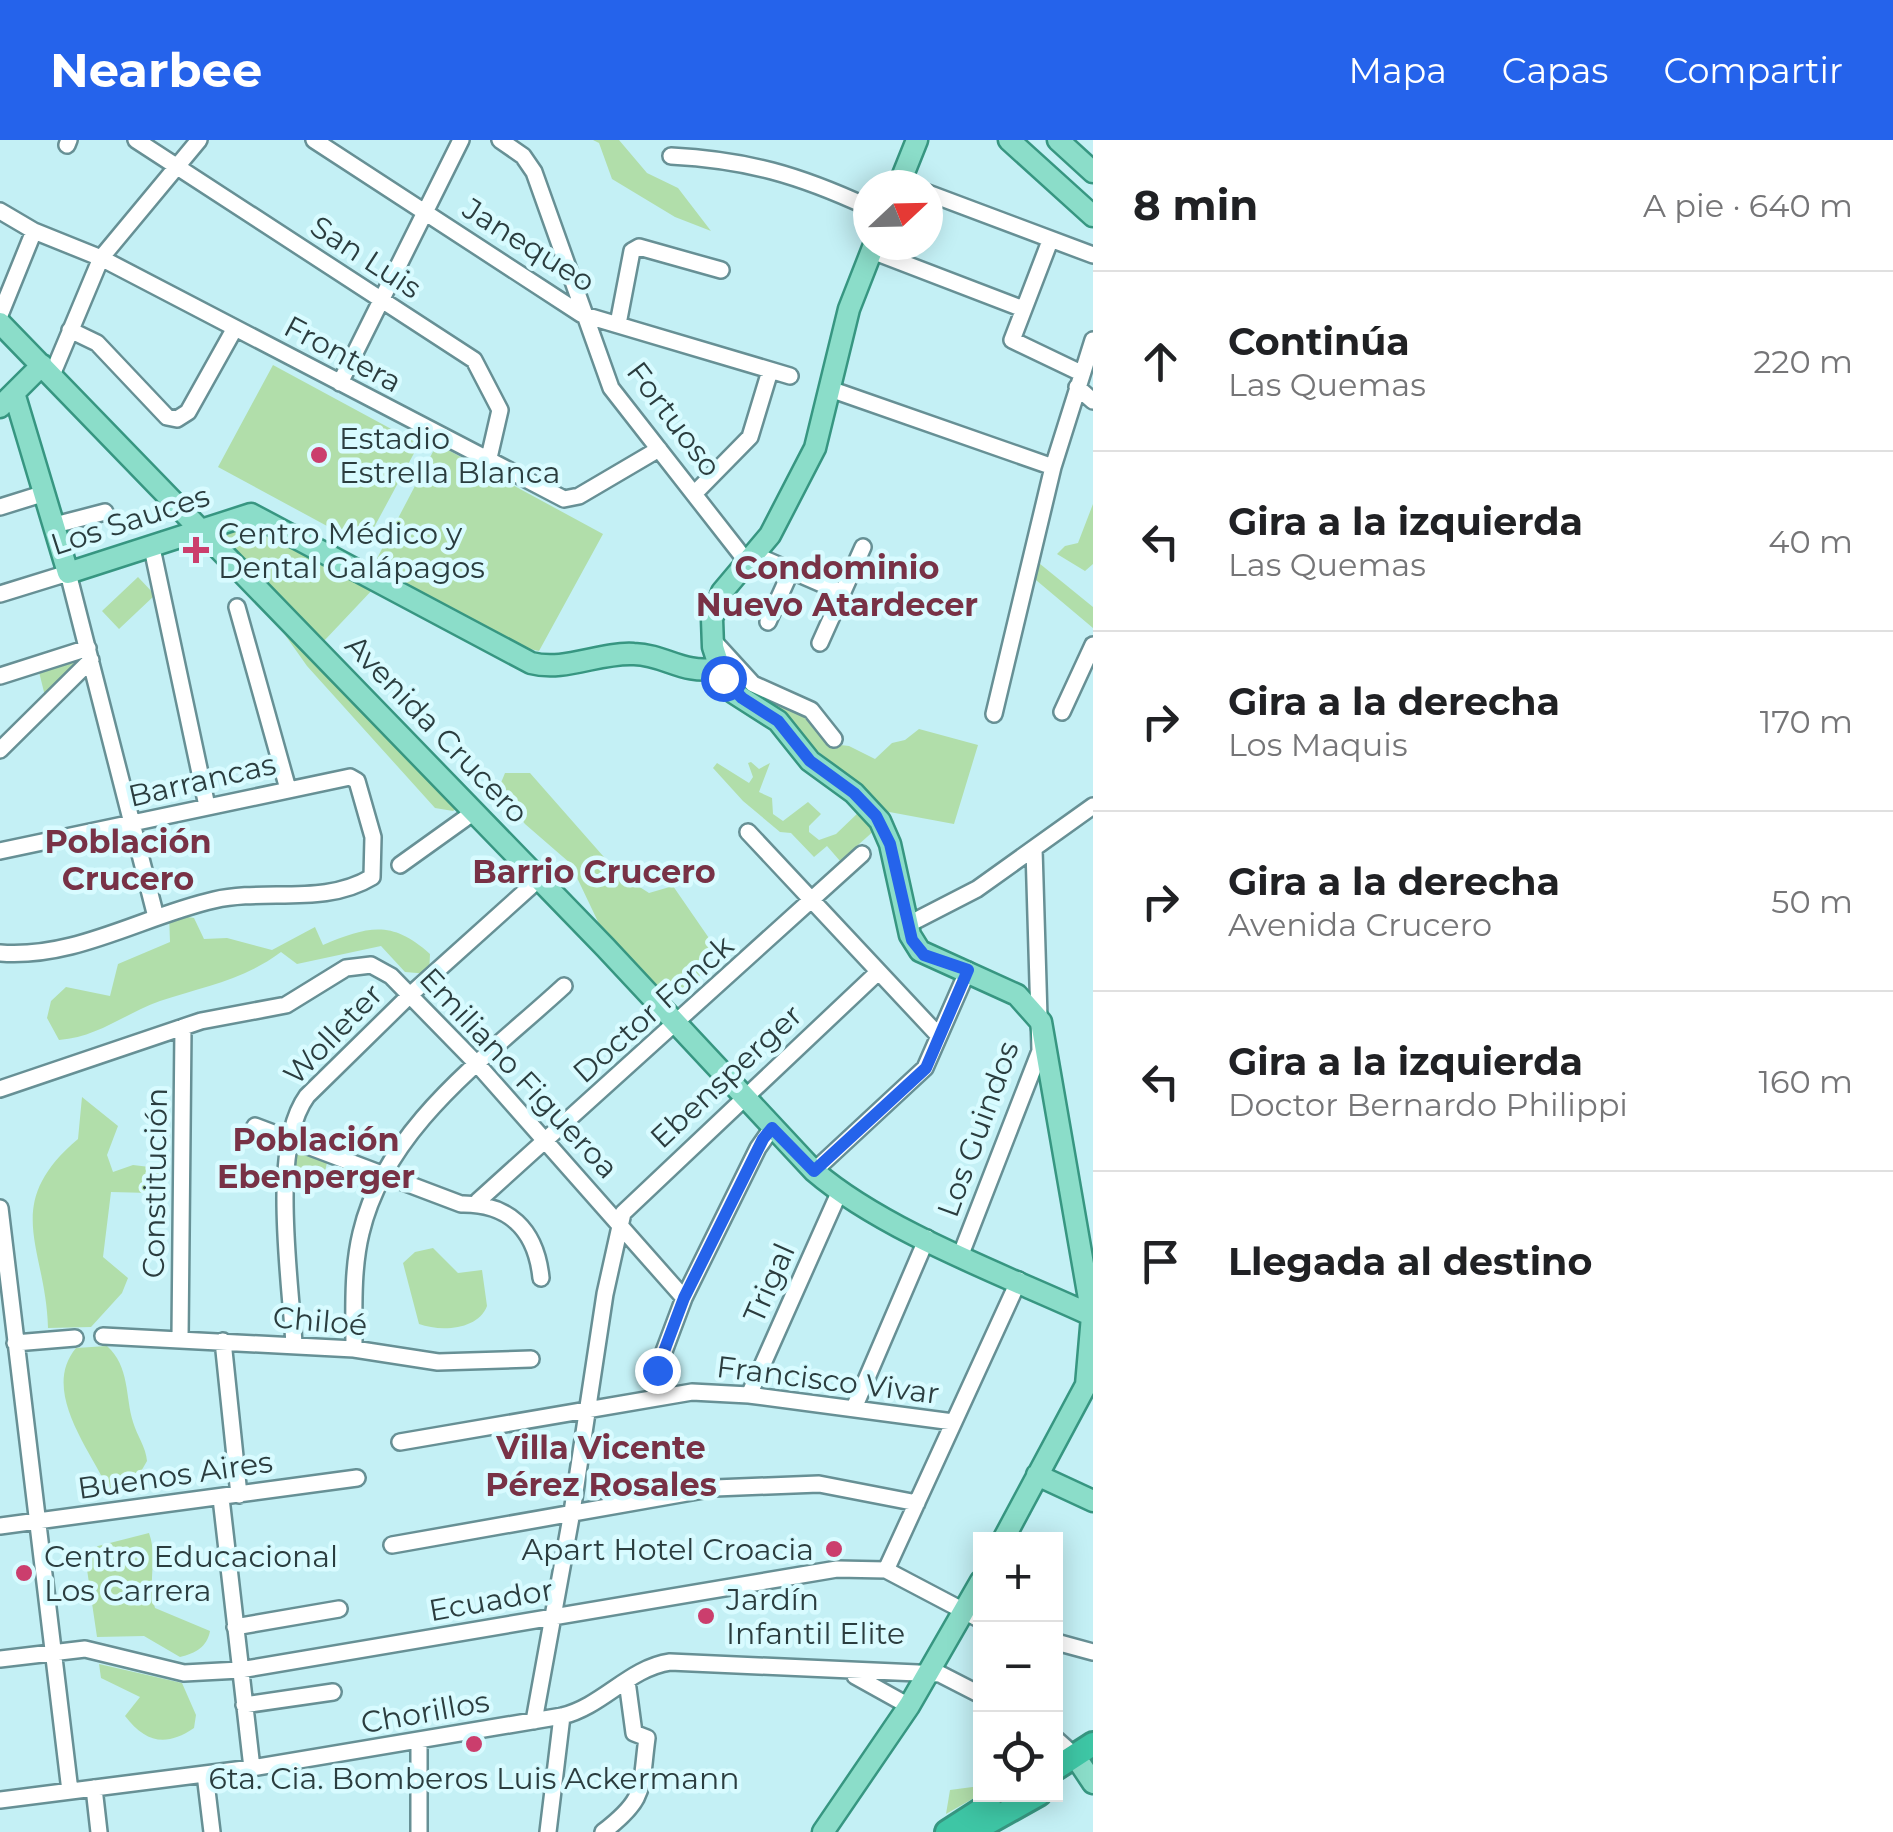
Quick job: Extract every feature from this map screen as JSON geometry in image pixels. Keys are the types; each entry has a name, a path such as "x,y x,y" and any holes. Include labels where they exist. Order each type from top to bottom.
{"highway":[{"path":"947,1832 965,1817 994,1802"},
{"path":"971,1832 1025,1802"}],"main road":[{"path":"906,170 916,140"},
{"path":"1008,140 1093,216"},
{"path":"1058,140 1093,172"},
{"path":"868,260 848,309 810,460 776,525 722,592 712,619 712,638 719,668 734,692 778,721 810,761 854,793 876,816 890,844 907,925 924,955 968,970 1027,1002 1042,1022 1093,1316 1086,1385 1007,1532"},
{"name":"Avenida Crucero","path":"0,319 814,1171 840,1193 1093,1316"},
{"path":"47,370 8,402 45,493 68,573"},
{"name":"Los Sauces","path":"68,573 205,532 240,514 256,516 538,665 630,653 690,671 719,668"},
{"path":"1037,1475 1093,1501"},
{"path":"823,1832 928,1674 972,1617"}],"street":[{"name":"San Luis","path":"136,140 474,360 500,410 488,462"},
{"path":"47,370 70,330 101,258 199,140"},
{"name":"Janequeo","path":"314,140 581,314 790,376"},
{"path":"340,383 378,298 460,140"},
{"name":"Fortuoso","path":"500,140 523,156 534,172 581,314 617,398 751,558"},
{"path":"671,156 738,160 810,180 853,200"},
{"path":"943,199 1093,255"},
{"name":"Frontera","path":"0,211 34,231 101,258 488,462 569,499 659,449"},
{"path":"0,319 34,231"},
{"path":"1050,241 1012,340 1079,380 1093,401"},
{"path":"618,324 632,250 639,247 721,270"},
{"path":"903,260 1023,309"},
{"path":"70,330 97,344 167,416 178,418 188,412 235,328"},
{"path":"994,714 1053,467 1093,340"},
{"path":"695,493 750,437 770,371"},
{"path":"830,389 1053,467"},
{"path":"0,507 45,493"},
{"path":"55,525 105,512"},
{"path":"820,643 863,547"},
{"path":"152,548 208,806"},
{"path":"751,558 844,593"},
{"path":"768,622 790,571"},
{"path":"0,953 20,955 66,947 156,917 68,573"},
{"name":"Los Sauces","path":"0,594 68,573"},
{"path":"237,607 288,789"},
{"path":"712,638 753,684 811,710 834,739"},
{"path":"1062,712 1093,645"},
{"path":"0,676 89,654"},
{"path":"0,750 89,654"},
{"name":"Barrancas","path":"0,852 341,778 357,781 373,837 372,878 302,896 216,900 156,917"},
{"path":"907,925 977,889 1093,806"},
{"path":"400,865 474,812"},
{"path":"748,832 876,974 939,1036"},
{"name":"Los Guindos","path":"961,1254 1037,1060 1042,1022 1034,849"},
{"name":"Doctor Fonck","path":"478,1200 678,1025 862,854"},
{"name":"Wolleter","path":"294,1345 290,1137 296,1114 307,1096 410,995 539,879"},
{"name":"Emiliano Figueroa","path":"0,1089 183,1027 286,1005 357,964 377,967 410,995 548,1140 684,1298"},
{"path":"814,1171 926,1068 968,970"},
{"name":"Ebensperger","path":"620,1224 627,1207 876,974"},
{"path":"354,1349 361,1233 383,1174 406,1137 564,986"},
{"name":"Constitución","path":"180,1339 183,1027"},
{"path":"256,1126 461,1204 478,1200 530,1235 541,1278"},
{"path":"657,1370 684,1298 758,1148 772,1128"},
{"name":"Trigal","path":"749,1395 840,1193"},
{"path":"0,1208 10,1345 37,1521 70,1791"},
{"path":"534,1720 572,1512 585,1408 620,1224"},
{"name":"Los Guindos","path":"854,1408 927,1238"},
{"path":"886,1570 1019,1280"},
{"name":"Chiloé","path":"103,1336 354,1349 438,1362 531,1359"},
{"path":"10,1345 76,1338"},
{"path":"223,1341 239,1495"},
{"name":"Francisco Vivar","path":"400,1442 692,1392 749,1395 953,1422"},
{"name":"Buenos Aires","path":"0,1526 357,1478"},
{"path":"392,1544 715,1488 796,1484 860,1488 917,1503"},
{"path":"221,1498 252,1768"},
{"name":"Ecuador","path":"0,1659 97,1650 184,1673 240,1670 837,1569 886,1570 972,1617"},
{"path":"235,1627 339,1610"},
{"path":"1063,1644 1093,1652"},
{"name":"Chorillos","path":"0,1800 252,1768 562,1716 595,1705 648,1667 670,1662 928,1674 945,1676 973,1691"},
{"name":"Chorillos","path":"847,1672 908,1706"},
{"path":"603,1832 628,1813 640,1796 647,1738 634,1732 627,1681"},
{"path":"244,1705 333,1692"},
{"path":"548,1832 562,1716"},
{"path":"419,1742 420,1832"},
{"path":"1063,1745 1082,1763"},
{"path":"205,1774 212,1832"},
{"path":"94,1788 99,1832"}],"green space":[{"path":"593,140 619,140 647,173 678,188 711,231 675,217 612,179 599,143"},
{"name":"Estadio Estrella Blanca","path":"273,365 419,444 364,546 218,467"},
{"path":"437,444 603,534 539,651 512,645 373,566"},
{"path":"1093,504 1093,564 1085,571 1057,554 1065,546 1078,543"},
{"path":"249,521 375,587 323,642 217,532"},
{"path":"1034,559 1093,607 1093,628 1030,575"},
{"path":"138,577 155,595 119,629 102,611"},
{"path":"261,601 463,804 453,811 435,808 307,666"},
{"path":"723,651 808,714 832,744 849,746 875,759 892,743 905,740 919,729 978,745 954,824 884,811 873,796 734,683"},
{"path":"83,653 85,662 46,700 38,668"},
{"path":"717,763 749,783 753,777 748,763 759,769 770,763 759,792 772,798 773,814 783,821 808,802 821,814 809,826 809,832 819,840 836,834 860,811 876,829 840,861 827,846 814,857 791,833 780,832 743,801 713,768"},
{"path":"505,773 530,773 618,873 649,893 673,886 713,944 695,987 662,989 646,979 601,928 570,863 525,824 498,790"},
{"path":"169,914 194,918 204,939 227,938 272,950 315,927 323,945 367,931 392,931 430,954 429,974 405,972 381,946 297,964 281,952 237,976 147,1006 99,1030 59,1040 47,1018 51,1001 66,987 110,996 118,964 170,942"},
{"path":"82,1097 118,1126 107,1155 113,1172 133,1165 166,1169 163,1188 150,1193 111,1192 103,1257 128,1278 122,1293 91,1327 48,1328 33,1227 34,1206 40,1185 54,1163 78,1139"},
{"path":"295,1149 328,1158 322,1185 292,1175"},
{"path":"433,1248 458,1273 482,1270 487,1306 476,1320 448,1328 419,1324 403,1263 415,1252"},
{"path":"107,1346 120,1363 133,1422 147,1461 132,1487 109,1491 73,1421 64,1383 66,1365 76,1348"},
{"path":"149,1533 155,1608 210,1631 206,1641 191,1654 180,1657 144,1636 97,1637 85,1556 98,1546"},
{"path":"99,1664 182,1683 196,1715 194,1728 165,1740 141,1732 125,1716 140,1697 101,1678"},
{"path":"973,1787 973,1799 946,1814 950,1790"}],"place":[{"name":"Estadio Estrella Blanca","path":"319,455"},
{"name":"Centro Médico y Dental Galápagos","path":"196,550"},
{"name":"Apart Hotel Croacia","path":"834,1549"},
{"name":"Centro Educacional Los Carrera","path":"24,1573"},
{"name":"Jardín Infantil Elite","path":"706,1616"},
{"name":"6ta. Cia. Bomberos Luis Ackermann","path":"474,1744"}],"district":[{"name":"Condominio Nuevo Atardecer","path":"837,586"},
{"name":"Población Crucero","path":"128,860"},
{"name":"Barrio Crucero","path":"594,871"},
{"name":"Población Ebenperger","path":"316,1158"},
{"name":"Villa Vicente Pérez Rosales","path":"601,1466"}],"route":[{"path":"657,1370 684,1298 763,1139 772,1128 814,1171 926,1068 968,970 924,955 912,940 890,844 876,816 844,784 810,761 778,721 742,698 723,678"}]}
